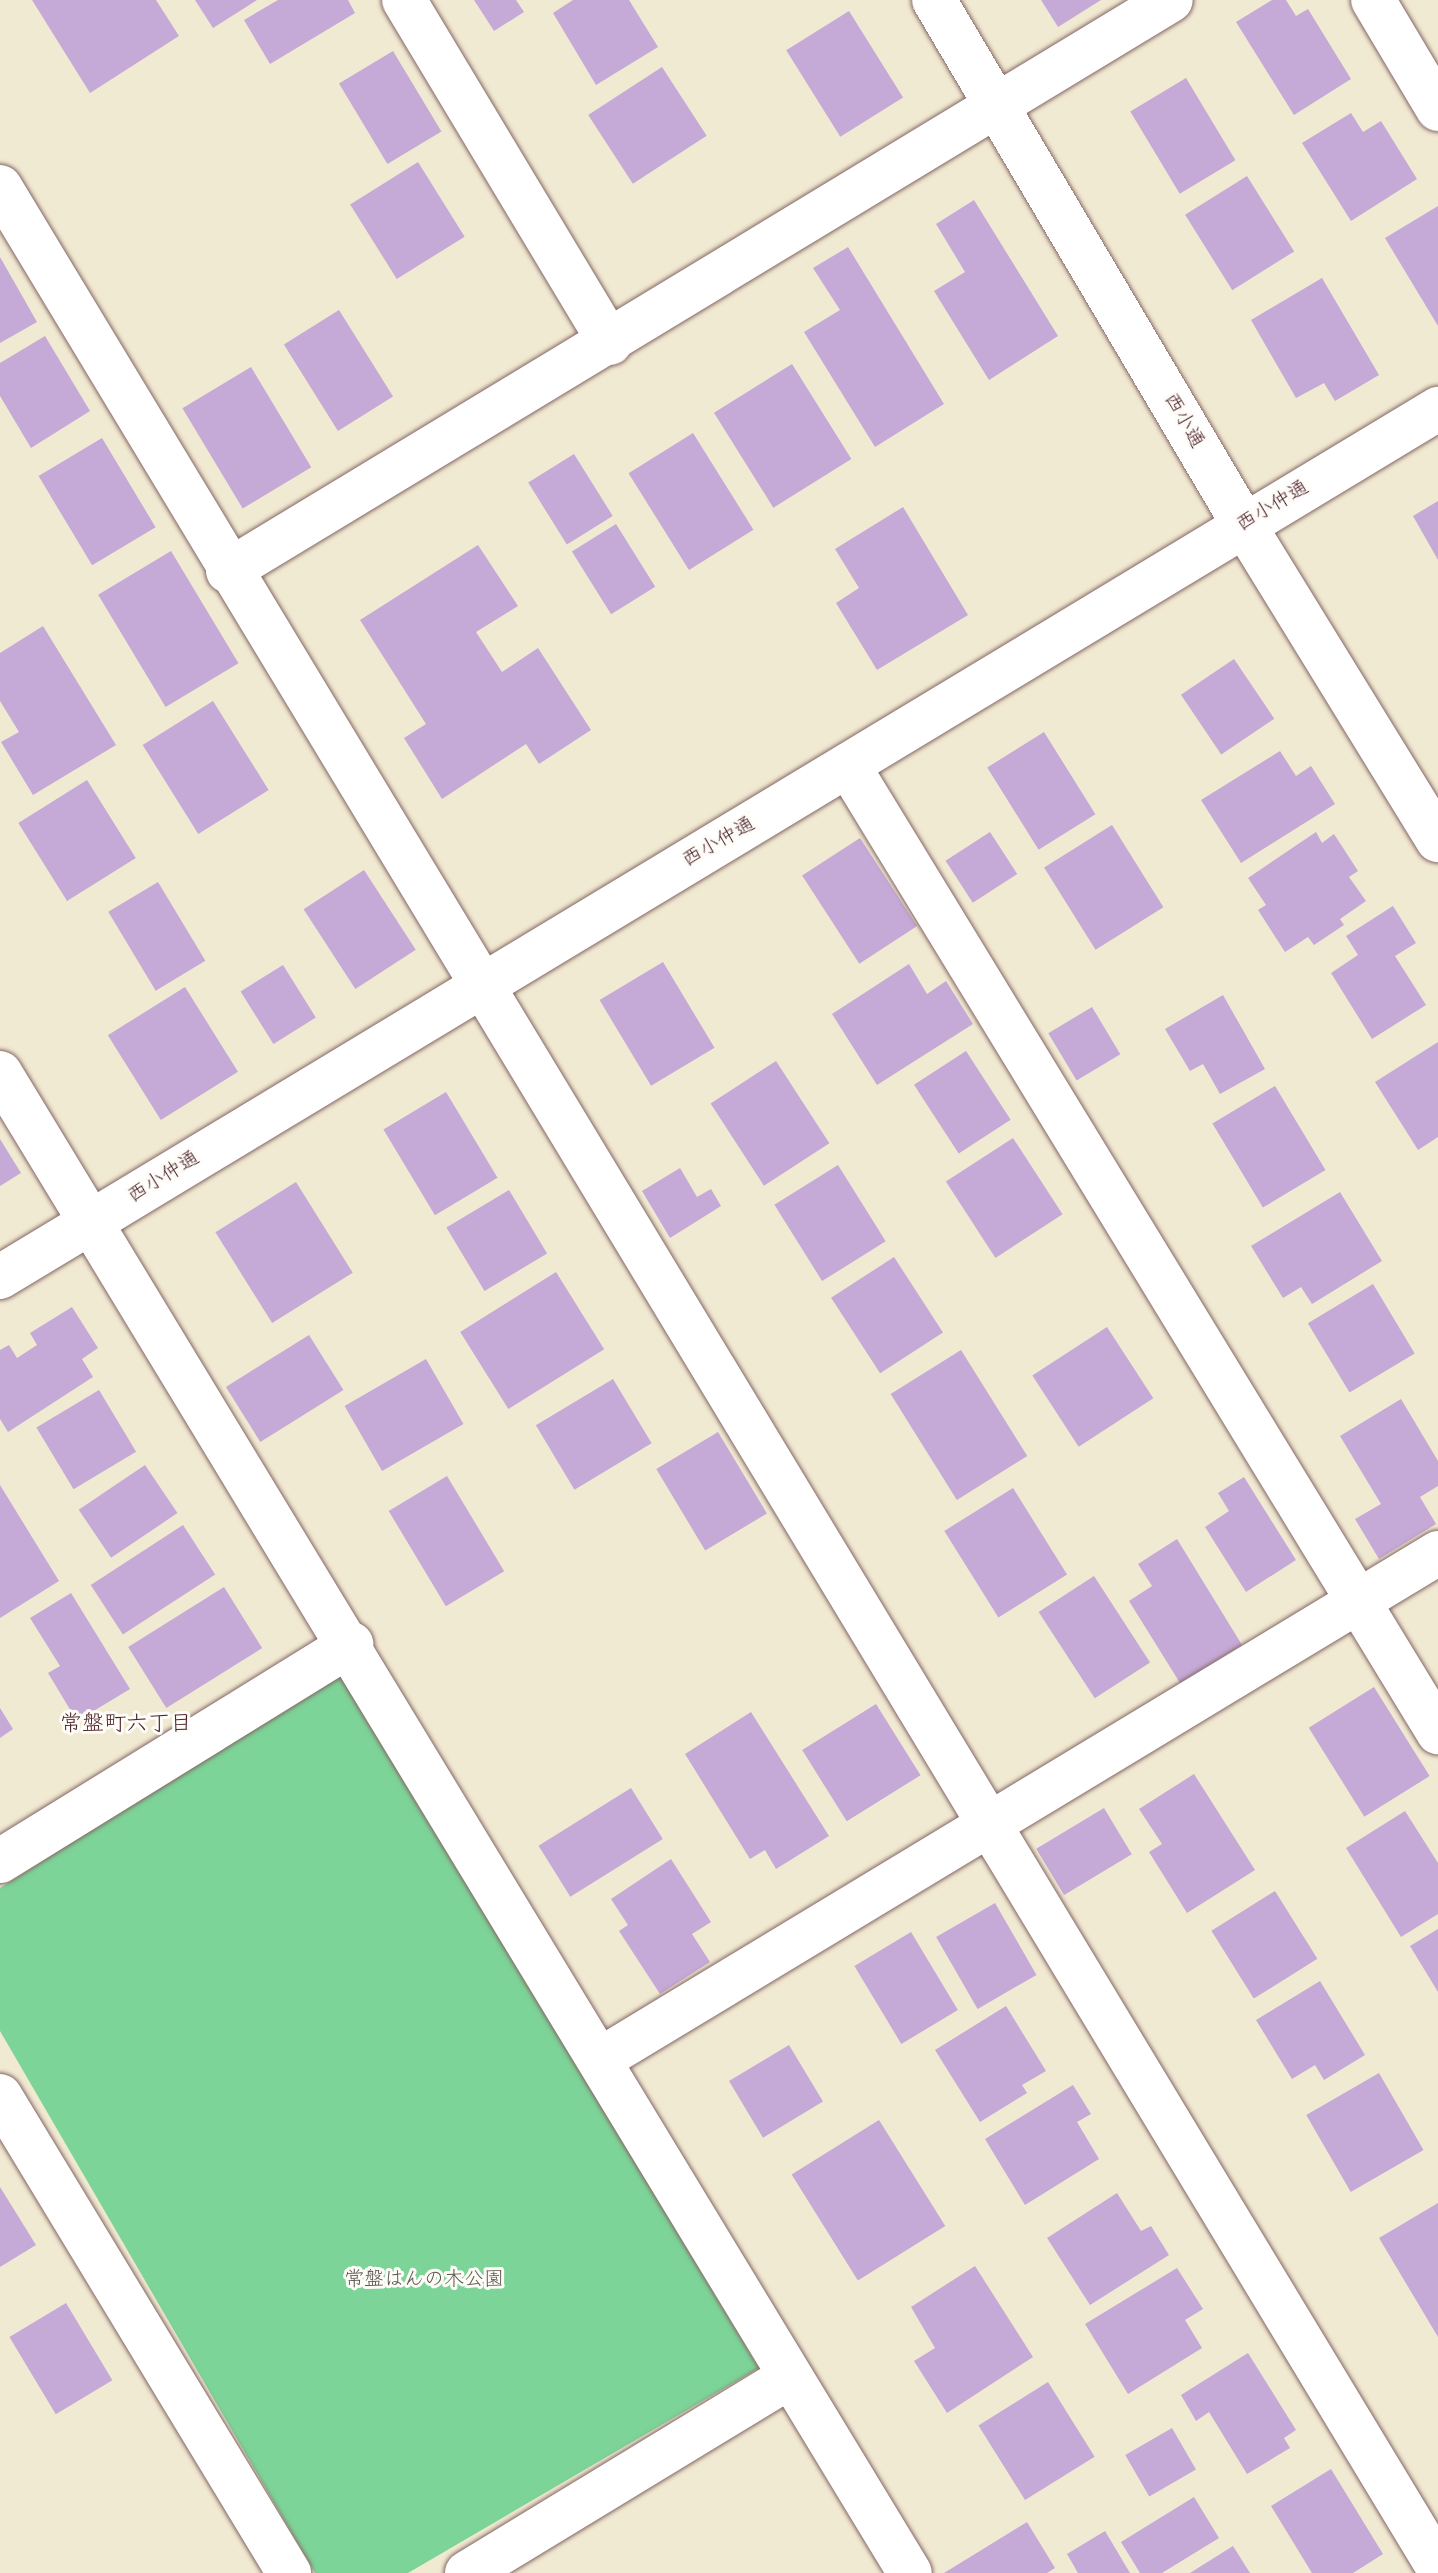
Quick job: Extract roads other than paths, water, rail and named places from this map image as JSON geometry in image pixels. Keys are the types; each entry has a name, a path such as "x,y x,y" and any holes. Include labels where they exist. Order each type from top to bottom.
{"street":[{"path":"404,0 610,343"},
{"name":"西小通","path":"934,0 1244,525 1438,840"},
{"path":"228,571 610,343 1171,0"},
{"path":"1373,0 1438,109"},
{"path":"0,187 228,571 992,1827 1438,2571"},
{"name":"西小仲通","path":"0,1277 479,983 849,767 1438,409"},
{"path":"849,767 1438,1732"},
{"path":"0,1073 351,1644 789,2377 910,2573"},
{"path":"601,2059 992,1827 1438,1553"},
{"path":"0,1861 351,1644"},
{"path":"0,2096 289,2573"},
{"path":"467,2573 789,2377"}],"district":[{"name":"常盤町六丁目","path":"126,1725"}],"park label":[{"name":"常盤はんの木公園","path":"424,2280"}]}
